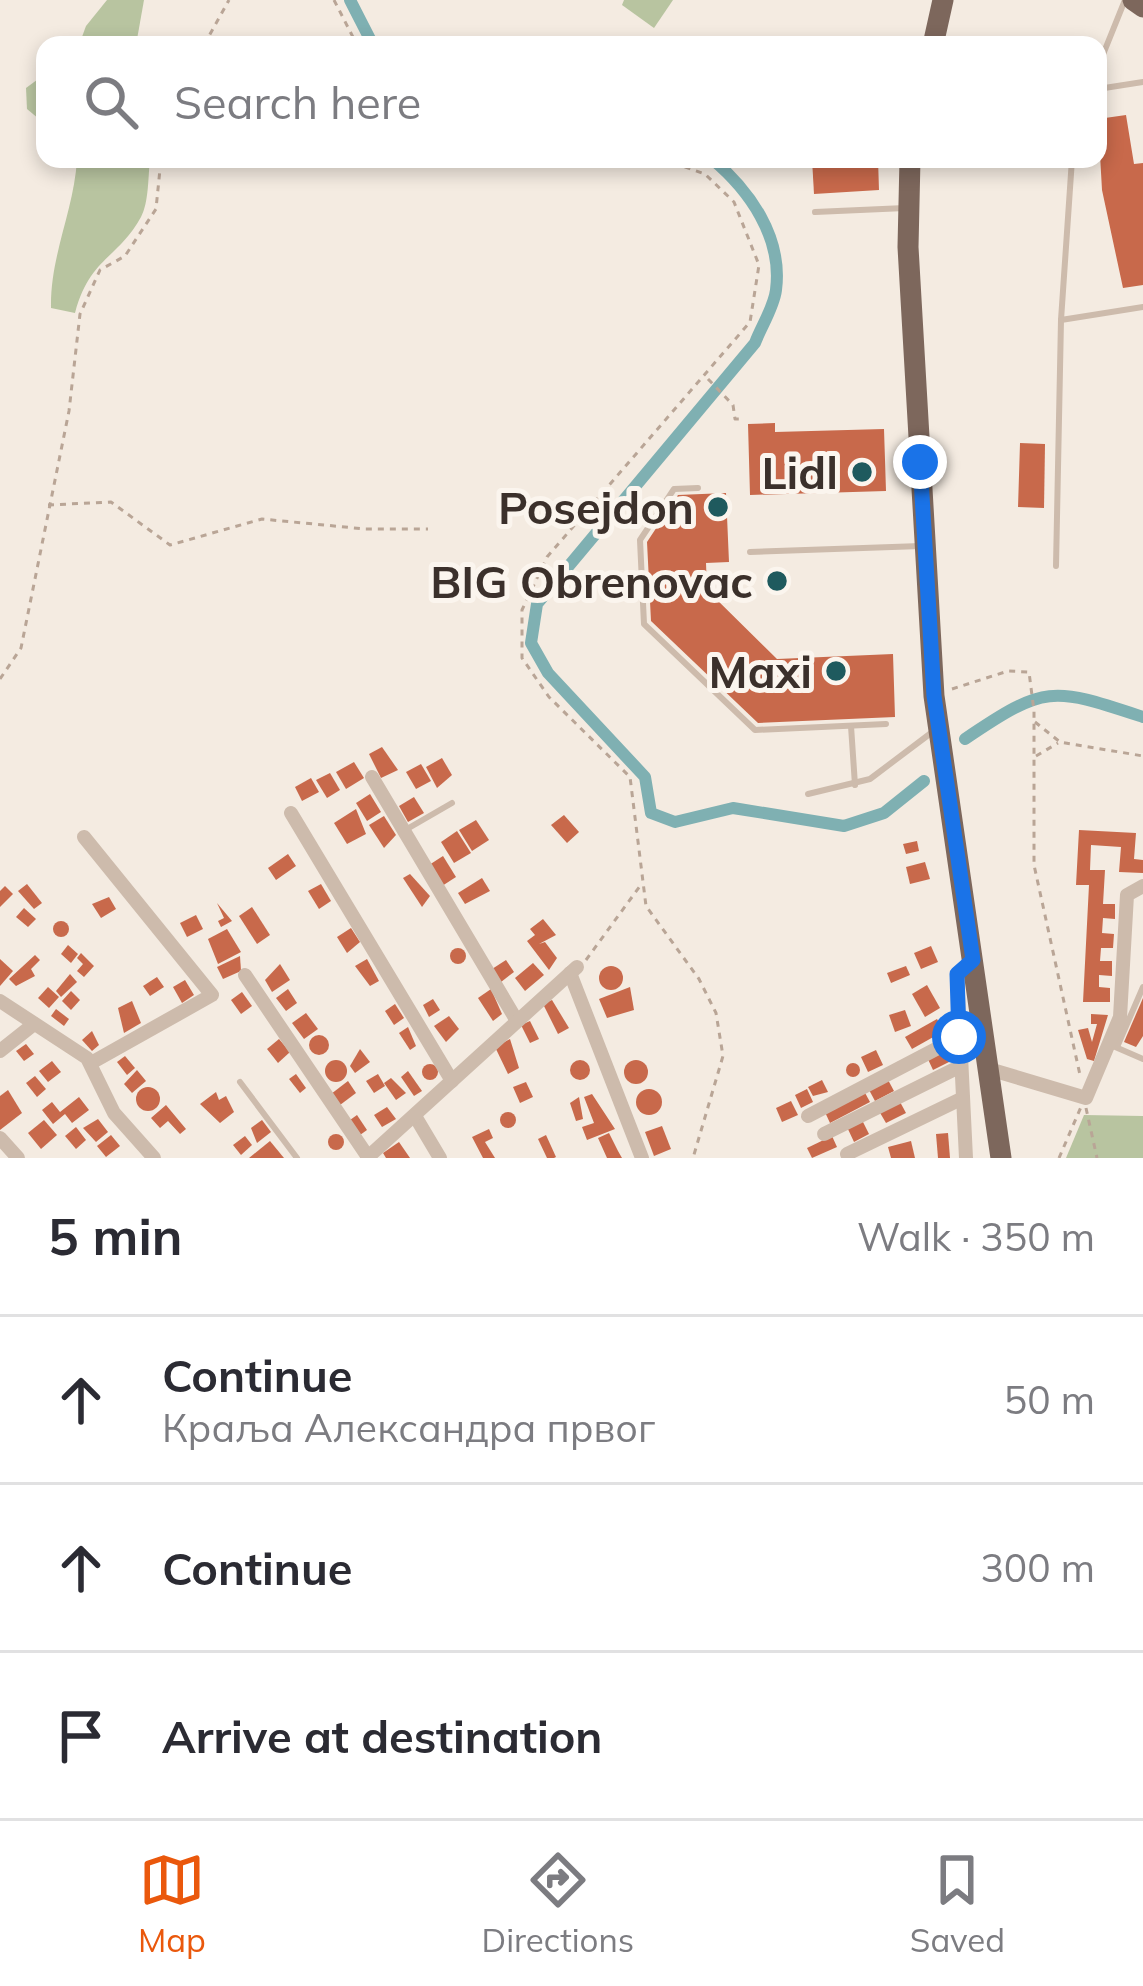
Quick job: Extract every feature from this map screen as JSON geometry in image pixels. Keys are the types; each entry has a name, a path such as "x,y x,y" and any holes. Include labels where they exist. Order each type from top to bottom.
{"main road":[{"path":"935,36 943,0"},
{"path":"910,168 934,696 1001,1158"}],"street":[{"path":"372,777 517,1021"},
{"path":"291,813 452,1081"},
{"path":"84,837 212,991 210,998 91,1063"},
{"path":"989,1069 1084,1099 1114,1046 1127,895 1143,886"},
{"path":"966,1158 957,974 973,960"},
{"path":"245,975 368,1158 574,970 642,1158"},
{"path":"0,1001 91,1063 114,1113 144,1155"},
{"path":"0,1051 34,1024"},
{"path":"808,1115 959,1037"},
{"path":"824,1134 962,1066"},
{"path":"847,1154 963,1098"},
{"path":"415,1116 440,1158"},
{"path":"0,1138 18,1158"}],"lane":[{"path":"1107,51 1135,2"},
{"path":"1107,88 1143,82"},
{"path":"1056,566 1060,320 1071,168"},
{"path":"815,212 908,208"},
{"path":"1060,320 1143,307"},
{"path":"698,488 674,489 640,540 644,624 755,730 886,724"},
{"path":"750,552 925,546"},
{"path":"851,725 855,785"},
{"path":"808,794 855,785 885,771 938,728"},
{"path":"404,831 452,803"},
{"path":"1143,987 1114,1046 1143,1059"},
{"path":"239,1082 297,1158"}],"path":[{"path":"209,36 229,0"},
{"path":"334,0 352,36"},
{"path":"0,680 21,648 69,411 80,314 100,270 124,256 156,209 160,168"},
{"path":"688,168 705,174 734,202 759,265 750,322 547,557 522,610 522,658 549,697 630,776 637,797 646,906 699,979 721,1030 723,1056 693,1158"},
{"path":"706,377 734,405 735,419 742,419"},
{"path":"48,506 93,499 111,502 170,545 262,519 365,530 428,529"},
{"path":"934,696 1008,670 1029,672 1034,711 1034,865 1097,1158"},
{"path":"1034,720 1060,742 1143,756"},
{"path":"1033,759 1060,742"},
{"path":"574,970 596,950 641,884"},
{"path":"1059,1158 1084,1099"}],"green space":[{"path":"107,0 144,0 138,36 82,36"},
{"path":"624,0 673,0 654,28 622,5"},
{"path":"36,81 36,116 27,109 26,88"},
{"path":"76,168 149,168 141,217 88,280 75,313 51,308 54,270"},
{"path":"1084,1115 1143,1116 1143,1158 1066,1158"}],"building":[{"path":"1126,115 1134,164 1143,163 1143,285 1123,288 1102,190 1107,118"},
{"path":"813,168 878,168 879,190 814,194"},
{"path":"775,423 775,432 884,429 886,491 750,495 748,424"},
{"path":"1020,443 1045,444 1044,508 1018,507"},
{"path":"726,493 729,562 706,563 707,590 777,659 893,654 895,717 758,723 651,621 647,542 678,495"},
{"path":"382,747 398,770 381,778 369,754"},
{"path":"442,758 452,775 437,788 426,767"},
{"path":"354,762 364,778 346,789 336,772"},
{"path":"421,764 431,781 416,789 406,772"},
{"path":"330,773 340,790 327,798 316,780"},
{"path":"311,778 319,792 302,801 295,787"},
{"path":"370,794 381,812 367,821 356,803"},
{"path":"414,797 424,813 408,822 399,806"},
{"path":"356,809 366,834 347,844 334,823"},
{"path":"564,815 579,832 567,843 551,825"},
{"path":"384,816 396,835 384,848 369,825"},
{"path":"476,820 489,840 472,851 459,830"},
{"path":"1079,830 1136,833 1134,859 1143,860 1143,873 1119,872 1121,847 1091,845 1090,870 1105,870 1103,904 1115,904 1115,919 1103,918 1102,933 1114,934 1113,948 1101,948 1100,961 1112,961 1112,976 1099,975 1099,987 1110,988 1110,1002 1083,1002 1089,885 1076,885"},
{"path":"457,831 471,853 454,863 441,842"},
{"path":"917,841 919,851 906,854 903,844"},
{"path":"288,854 296,866 276,880 268,868"},
{"path":"443,856 456,877 442,886 429,865"},
{"path":"925,862 930,879 910,884 906,867"},
{"path":"410,874 430,896 422,907 403,878"},
{"path":"482,878 490,891 465,904 458,893"},
{"path":"27,884 42,903 34,909 18,891"},
{"path":"321,884 331,901 319,909 308,891"},
{"path":"5,886 13,894 0,907 0,891"},
{"path":"109,897 116,909 101,918 92,904"},
{"path":"217,903 232,921 221,927 218,921 224,918"},
{"path":"252,907 270,935 257,944 239,916"},
{"path":"24,908 36,919 28,927 16,917"},
{"path":"196,915 203,929 187,937 180,923"},
{"path":"543,919 556,935 539,944 545,942 557,958 549,970 527,941 535,935 530,929"},
{"path":"61,921 69,929 61,937 53,929"},
{"path":"351,928 360,942 347,953 337,937"},
{"path":"227,929 241,952 218,964 208,939"},
{"path":"68,945 78,954 71,963 61,954"},
{"path":"931,946 938,962 921,969 914,953"},
{"path":"458,948 466,956 458,964 450,956"},
{"path":"81,953 94,966 84,977 77,971 83,964 77,958"},
{"path":"35,955 40,960 31,969 35,976 16,986 9,979"},
{"path":"240,956 241,971 223,979 217,967"},
{"path":"0,959 13,971 0,986"},
{"path":"367,959 379,981 370,986 355,966"},
{"path":"506,960 514,972 501,982 492,969"},
{"path":"533,963 544,975 525,991 515,978"},
{"path":"280,964 290,980 272,992 265,980"},
{"path":"611,966 620,969 620,987 611,990 602,987 599,978 602,969"},
{"path":"906,966 910,975 891,983 887,973"},
{"path":"70,974 77,982 61,997 56,991"},
{"path":"157,977 164,987 150,996 143,986"},
{"path":"185,980 194,995 182,1003 173,987"},
{"path":"927,985 940,1008 925,1017 912,994"},
{"path":"48,987 59,997 49,1008 38,998"},
{"path":"630,987 634,1010 607,1018 599,999"},
{"path":"288,989 297,1003 286,1011 276,998"},
{"path":"491,989 502,1014 493,1021 478,998"},
{"path":"71,991 80,1000 71,1010 62,1001"},
{"path":"242,992 252,1006 241,1014 231,1000"},
{"path":"1143,998 1143,1036 1136,1047 1124,1042"},
{"path":"433,999 440,1010 429,1017 423,1005"},
{"path":"552,1000 569,1028 558,1034 543,1004"},
{"path":"132,1001 141,1023 124,1033 118,1008"},
{"path":"395,1004 404,1018 394,1025 385,1011"},
{"path":"56,1009 69,1019 64,1026 51,1016"},
{"path":"905,1010 911,1026 895,1032 889,1015"},
{"path":"306,1013 318,1029 304,1039 292,1023"},
{"path":"1091,1014 1108,1015 1094,1061 1087,1059 1078,1030 1088,1028 1092,1042 1097,1024 1091,1024"},
{"path":"449,1016 459,1029 446,1042 434,1026"},
{"path":"937,1019 944,1031 912,1049 905,1037"},
{"path":"530,1021 539,1039 530,1043 521,1025"},
{"path":"408,1027 416,1046 410,1050 399,1033"},
{"path":"92,1031 99,1045 92,1051 82,1040"},
{"path":"319,1035 329,1045 319,1055 309,1045"},
{"path":"279,1039 290,1052 278,1063 267,1049"},
{"path":"510,1039 519,1068 508,1074 495,1047"},
{"path":"26,1044 34,1054 24,1061 16,1051"},
{"path":"943,1047 951,1061 933,1070 926,1055"},
{"path":"360,1049 370,1062 355,1073 350,1066"},
{"path":"876,1050 883,1065 868,1072 861,1057"},
{"path":"125,1056 135,1068 127,1075 117,1062"},
{"path":"336,1060 347,1071 336,1082 325,1071"},
{"path":"580,1060 590,1070 580,1080 570,1070"},
{"path":"636,1060 648,1072 636,1084 624,1072"},
{"path":"52,1061 61,1072 48,1082 39,1071"},
{"path":"853,1063 860,1070 853,1077 846,1070"},
{"path":"430,1064 438,1072 430,1080 422,1072"},
{"path":"137,1070 146,1081 132,1093 124,1084"},
{"path":"408,1071 422,1091 414,1096 401,1077"},
{"path":"296,1074 306,1088 300,1093 289,1079"},
{"path":"378,1074 385,1086 374,1093 366,1081"},
{"path":"35,1076 46,1089 37,1097 26,1083"},
{"path":"391,1078 406,1093 396,1100 384,1083"},
{"path":"887,1078 894,1091 875,1101 868,1088"},
{"path":"822,1080 828,1092 813,1096 808,1087"},
{"path":"348,1081 356,1093 340,1105 331,1094"},
{"path":"526,1082 533,1097 520,1103 513,1087"},
{"path":"148,1087 157,1090 157,1108 148,1111 139,1108 136,1099 139,1090"},
{"path":"649,1089 662,1102 649,1115 636,1102"},
{"path":"807,1089 813,1102 801,1108 795,1095"},
{"path":"8,1090 22,1113 0,1130 0,1096"},
{"path":"864,1091 870,1102 830,1123 824,1110"},
{"path":"216,1092 219,1100 226,1096 234,1112 220,1123 200,1104"},
{"path":"592,1094 615,1129 587,1140 582,1127 594,1123 584,1097"},
{"path":"79,1097 89,1110 72,1123 65,1114 53,1124 42,1110 52,1102 60,1112"},
{"path":"579,1097 583,1119 576,1121 570,1103"},
{"path":"899,1100 906,1113 886,1123 879,1111"},
{"path":"791,1101 798,1115 782,1122 776,1108"},
{"path":"166,1105 186,1129 180,1134 168,1121 160,1128 151,1118"},
{"path":"387,1107 396,1119 382,1127 374,1115"},
{"path":"508,1112 516,1120 508,1128 500,1120"},
{"path":"357,1115 367,1130 360,1135 350,1120"},
{"path":"98,1119 108,1132 96,1142 83,1128"},
{"path":"44,1120 57,1135 41,1149 28,1133"},
{"path":"262,1120 271,1132 257,1143 251,1128"},
{"path":"862,1120 869,1134 854,1142 847,1127"},
{"path":"662,1126 671,1149 654,1156 645,1132"},
{"path":"76,1127 86,1140 76,1149 65,1136"},
{"path":"489,1129 493,1138 485,1142 495,1158 483,1158 472,1137"},
{"path":"609,1133 622,1158 607,1158 598,1138"},
{"path":"948,1133 950,1158 938,1158 936,1134"},
{"path":"336,1134 344,1142 336,1150 328,1142"},
{"path":"111,1135 120,1146 106,1157 97,1146"},
{"path":"546,1135 554,1158 547,1158 538,1139"},
{"path":"245,1136 252,1145 241,1155 233,1145"},
{"path":"832,1136 837,1147 812,1158 807,1148"},
{"path":"270,1141 284,1158 249,1158"},
{"path":"911,1141 915,1158 891,1158 888,1147"},
{"path":"399,1142 410,1158 386,1158 383,1153"}],"waterway":[{"path":"350,0 368,36"},
{"path":"721,168 750,200 769,233 777,270 773,303 755,343 537,604 531,643 548,673 645,777 651,813 675,822 733,808 844,826 884,813 924,781"},
{"path":"965,739 1014,708 1050,696 1088,700 1143,717"}],"place":[{"name":"Lidl","path":"862,472"},
{"name":"Posejdon","path":"718,507"},
{"name":"BIG Obrenovac","path":"777,581"},
{"name":"Maxi","path":"836,671"}],"route":[{"path":"920,462 934,696 973,960 957,974 959,1037"}]}
